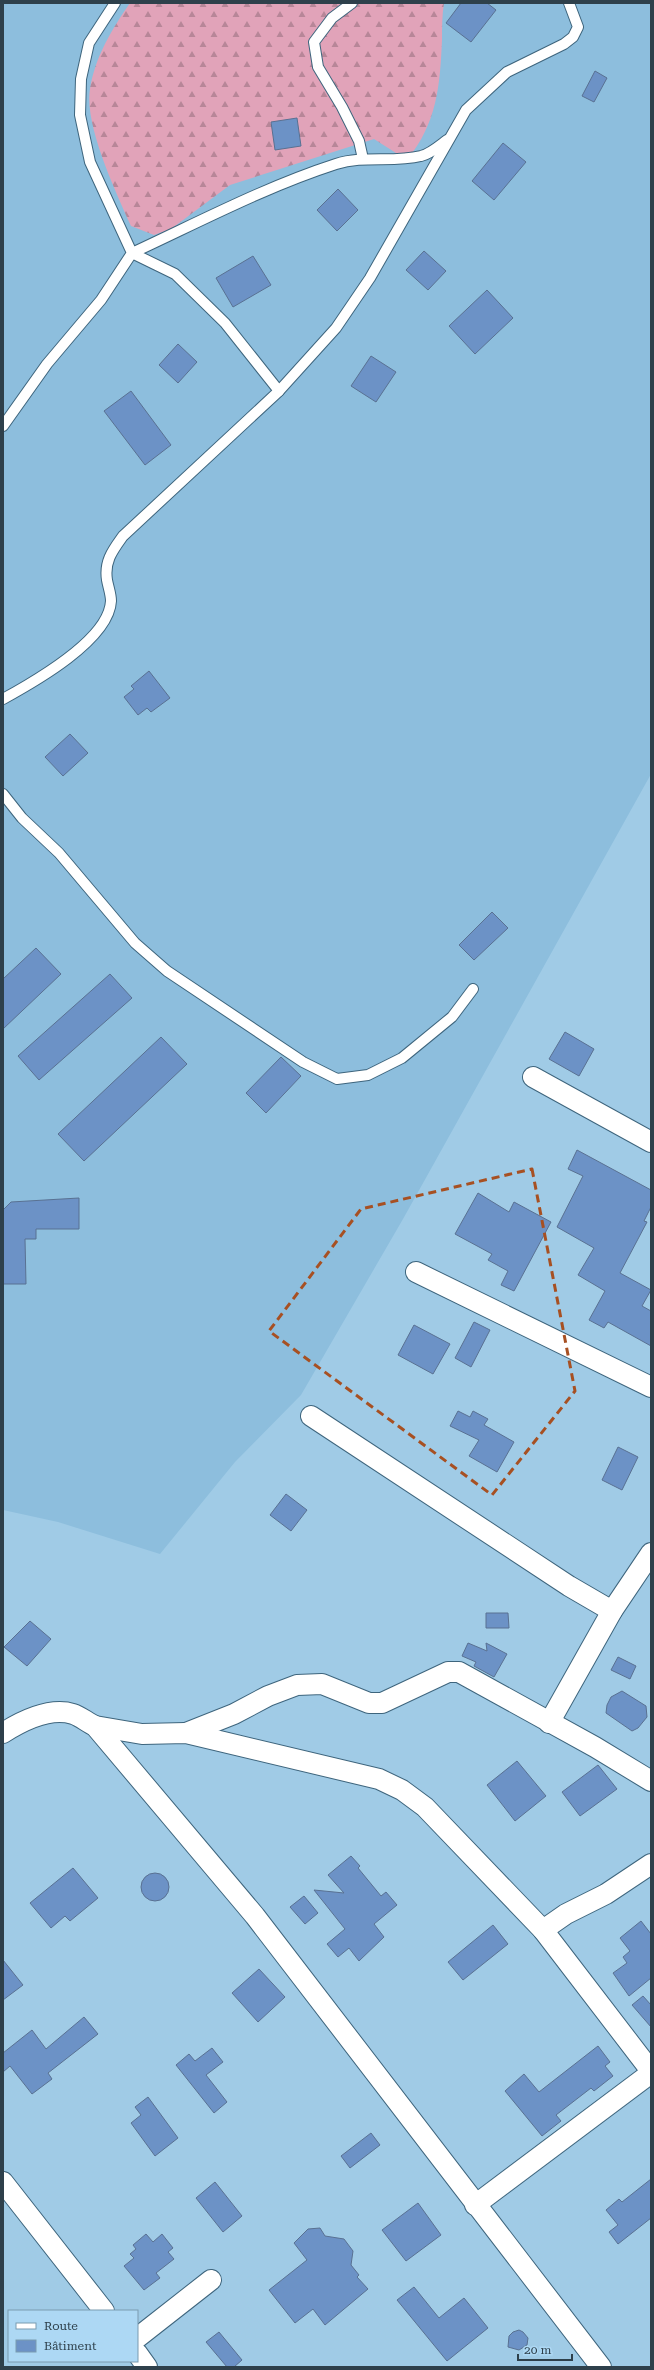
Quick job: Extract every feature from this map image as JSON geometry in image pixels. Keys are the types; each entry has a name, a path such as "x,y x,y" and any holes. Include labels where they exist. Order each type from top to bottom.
{"street":[{"path":"533,1077 651,1142"},
{"path":"416,1272 651,1387"},
{"path":"311,1416 569,1586 612,1611"},
{"path":"549,1723 612,1611 651,1553"},
{"path":"186,1733 234,1714 268,1696 297,1685 322,1684 369,1703 382,1703 448,1672 459,1672 595,1747 651,1781"},
{"path":"3,1733 16,1724 50,1712 73,1714 95,1726 142,1734 186,1733 379,1779 402,1790 425,1807 543,1930 651,2072 474,2205"},
{"path":"95,1726 255,1916 474,2205 600,2367"},
{"path":"543,1930 566,1914 606,1894 651,1864"},
{"path":"3,2182 103,2310"},
{"path":"138,2337 211,2280"},
{"path":"138,2354 147,2367"}],"lane":[{"path":"115,3 89,43 81,79 80,115 90,162 132,253 175,274 225,323 279,392"},
{"path":"352,3 332,18 314,42 318,67 346,114 359,141 363,159"},
{"path":"3,699 42,677 86,642 104,622 111,601 106,576 108,558 123,536 279,392 341,321 370,278 466,110 506,72 564,44 573,37 578,27 569,3"},
{"path":"3,426 46,364 101,300 132,253 244,200 296,178 338,164 363,159 395,159 422,156 450,138"},
{"path":"3,794 22,818 59,853 135,943 168,971 303,1062 337,1079 368,1075 402,1058 452,1017 473,989"}],"highlighted area":[{"path":"532,1169 575,1391 492,1495 269,1331 361,1209"}],"shaded area":[{"path":"3,3 651,3 651,774 403,1219 301,1395 235,1462 160,1554 58,1522 3,1510"}],"green space":[{"path":"130,3 444,3 440,73 431,118 417,146 407,160 374,139 230,185 171,229 154,235 131,226 117,195 96,139 89,104 92,77 100,55 111,33"}],"building":[{"path":"461,3 487,3 496,10 471,42 446,23"},
{"path":"595,71 607,78 594,102 582,96"},
{"path":"297,118 301,146 275,150 271,122"},
{"path":"503,143 526,162 494,200 472,181"},
{"path":"338,189 358,210 337,231 317,210"},
{"path":"424,251 446,271 428,290 406,270"},
{"path":"253,256 271,285 233,307 216,278"},
{"path":"487,290 513,318 475,354 449,326"},
{"path":"178,344 197,362 178,383 159,365"},
{"path":"371,356 396,372 376,402 351,386"},
{"path":"131,391 171,445 145,465 104,411"},
{"path":"149,671 170,698 151,712 147,708 138,715 124,697 134,689 131,686"},
{"path":"70,734 88,753 63,776 45,757"},
{"path":"492,912 508,928 474,960 459,945"},
{"path":"36,948 61,974 3,1029 3,979"},
{"path":"110,974 132,998 39,1080 18,1056"},
{"path":"565,1032 594,1049 579,1076 549,1059"},
{"path":"161,1037 187,1064 84,1161 58,1134"},
{"path":"281,1057 301,1076 266,1113 246,1093"},
{"path":"577,1150 651,1190 651,1207 644,1221 647,1222 620,1273 651,1290 642,1306 651,1311 651,1346 608,1322 604,1328 589,1320 605,1291 578,1275 594,1248 557,1227 583,1176 568,1169"},
{"path":"478,1193 509,1212 514,1202 551,1222 514,1291 501,1285 508,1271 488,1260 492,1254 455,1234"},
{"path":"79,1198 79,1229 36,1229 36,1239 25,1239 26,1284 3,1284 3,1210 11,1202"},
{"path":"474,1322 490,1330 471,1367 455,1358"},
{"path":"414,1325 450,1344 433,1374 398,1355"},
{"path":"458,1411 470,1417 473,1411 488,1419 484,1425 514,1442 497,1472 469,1456 479,1440 450,1426"},
{"path":"618,1447 638,1457 622,1490 602,1480"},
{"path":"286,1494 307,1510 291,1531 270,1515"},
{"path":"486,1613 508,1613 509,1628 486,1628"},
{"path":"30,1621 51,1639 27,1666 4,1647"},
{"path":"468,1643 487,1651 486,1643 507,1654 494,1677 474,1666 476,1662 462,1656"},
{"path":"618,1657 636,1666 630,1679 611,1670"},
{"path":"622,1691 646,1706 647,1717 638,1728 632,1731 606,1713 607,1705 611,1697"},
{"path":"517,1761 546,1796 515,1821 487,1785"},
{"path":"598,1765 617,1789 580,1816 562,1792"},
{"path":"351,1856 360,1866 358,1868 381,1896 386,1892 397,1905 374,1924 384,1937 359,1961 349,1948 338,1957 327,1944 345,1929 314,1890 344,1893 328,1875"},
{"path":"73,1868 98,1898 70,1921 65,1916 51,1928 30,1903"},
{"path":"155,1873 161,1874 165,1877 168,1881 168,1893 165,1897 161,1900 155,1901 149,1900 145,1897 142,1893 141,1887 142,1881 145,1877 149,1874"},
{"path":"304,1896 318,1913 305,1924 290,1907"},
{"path":"641,1921 651,1934 651,1978 629,1996 613,1973 627,1963 623,1957 630,1951 620,1938"},
{"path":"493,1925 508,1944 463,1980 448,1962"},
{"path":"3,1960 23,1985 3,2000"},
{"path":"259,1969 285,1997 258,2022 232,1993"},
{"path":"643,1996 651,2005 651,2027 632,2005"},
{"path":"84,2017 98,2034 48,2073 52,2079 32,2094 10,2066 3,2072 3,2053 32,2030 46,2049"},
{"path":"598,2046 610,2062 605,2066 613,2076 594,2091 591,2088 556,2115 561,2121 542,2136 505,2091 524,2074 539,2092"},
{"path":"212,2048 223,2062 206,2075 227,2102 214,2113 176,2065 189,2054 195,2061"},
{"path":"148,2097 178,2138 155,2156 131,2123 141,2115 135,2107"},
{"path":"371,2133 380,2145 350,2168 341,2156"},
{"path":"651,2179 651,2218 618,2244 609,2232 618,2225 606,2210 619,2199 622,2202"},
{"path":"215,2182 242,2216 223,2232 196,2198"},
{"path":"418,2203 441,2235 406,2261 382,2230"},
{"path":"320,2228 325,2236 344,2239 353,2251 351,2265 359,2275 357,2277 368,2289 325,2325 313,2309 295,2323 269,2290 307,2260 294,2243 308,2229"},
{"path":"146,2234 153,2242 162,2234 173,2248 168,2252 174,2259 156,2273 160,2278 144,2290 124,2266 134,2258 130,2254 136,2249 133,2245"},
{"path":"414,2287 439,2318 464,2298 488,2328 447,2361 397,2300"},
{"path":"519,2330 528,2338 527,2345 519,2350 508,2347 509,2336 513,2332"},
{"path":"219,2332 242,2360 234,2367 227,2367 206,2342"}]}
